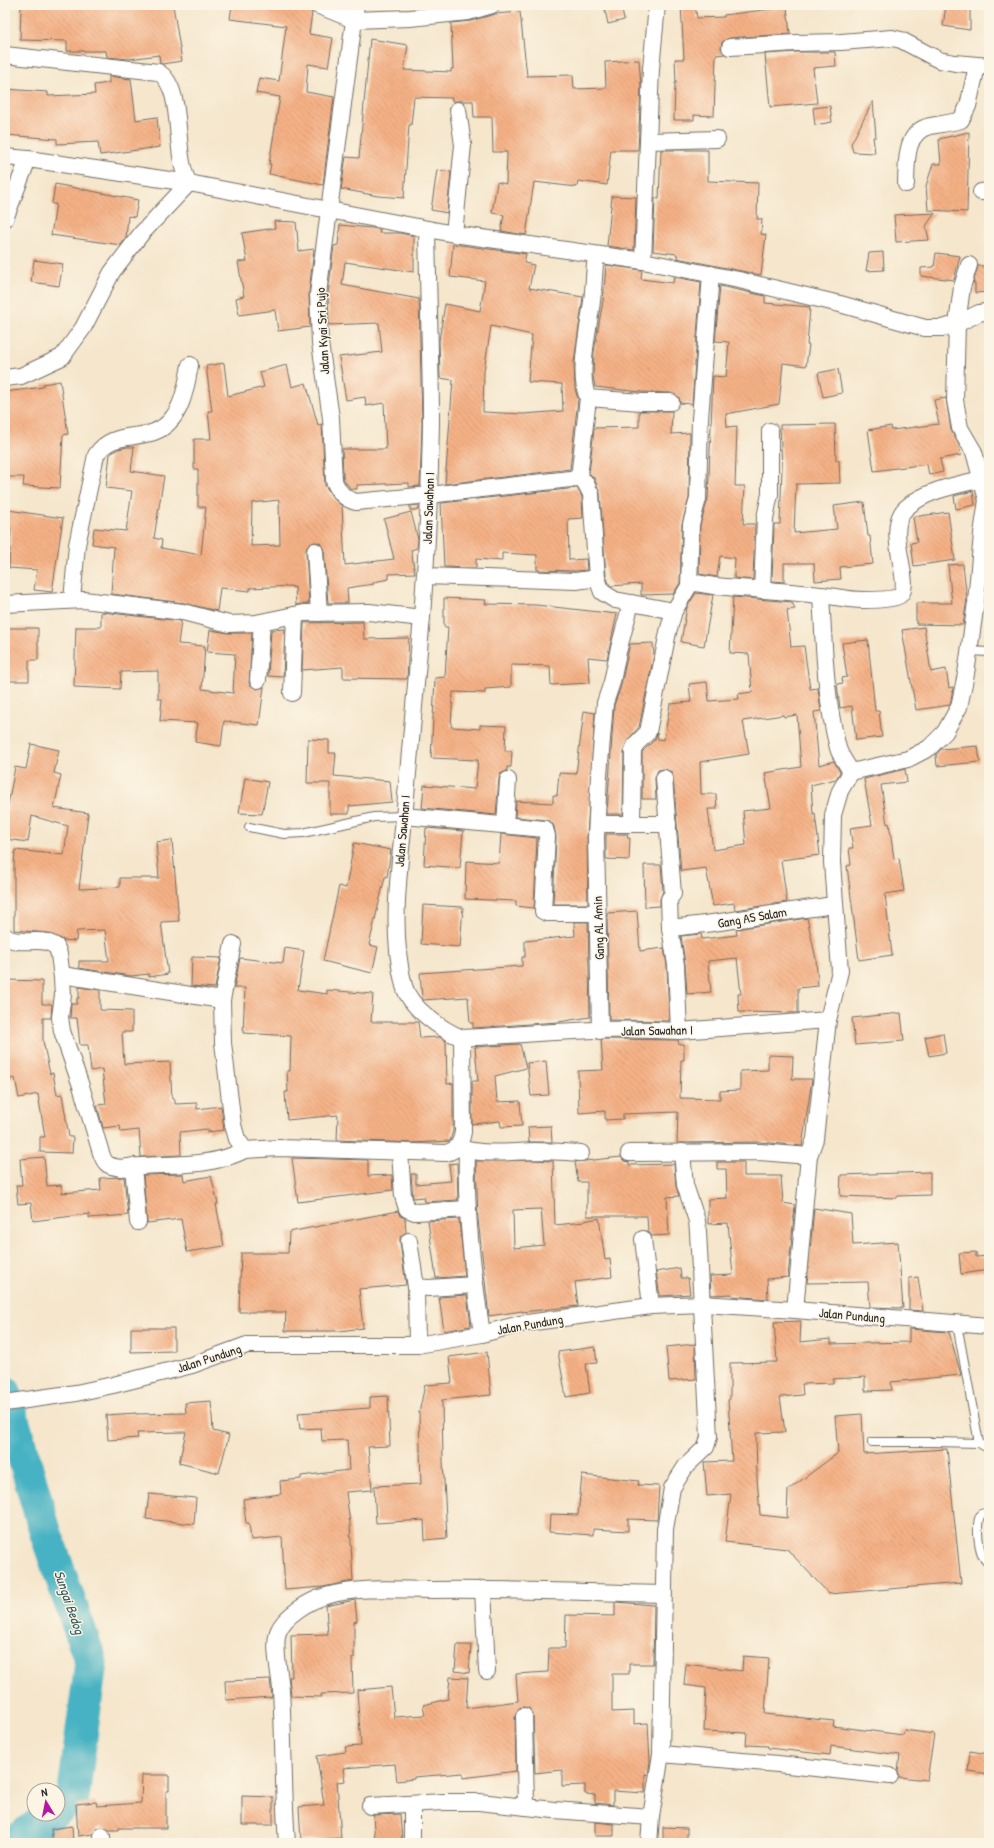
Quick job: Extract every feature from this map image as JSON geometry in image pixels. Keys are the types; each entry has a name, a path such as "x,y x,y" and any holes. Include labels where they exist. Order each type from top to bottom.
{"street":[{"path":"317,5 355,12 410,18 468,12 492,5"},
{"path":"643,261 651,69 657,5"},
{"name":"Jalan Kyai Sri Pujo","path":"355,12 318,294 320,343 331,418 334,481 341,494 356,502 579,478"},
{"path":"730,47 892,38 901,40 939,60 983,66 968,106 961,120 948,124 929,126 916,133 908,148 906,184"},
{"path":"5,55 158,72 163,75 173,91 182,168 189,183"},
{"path":"454,234 463,145 458,110"},
{"path":"648,141 717,139"},
{"path":"5,157 28,159 189,183 454,234 643,261 711,274 840,304 925,328 942,328 956,324 979,313 989,311"},
{"path":"5,219 28,159"},
{"path":"5,378 21,376 62,357 83,328 112,272 141,234 189,183"},
{"name":"Jalan Sawahan I","path":"427,229 431,421 429,495 422,618 398,872 398,954 405,989 418,1008 448,1033 462,1038 600,1031 679,1031 828,1020"},
{"path":"596,255 586,342 584,383 588,398 579,478 585,482 591,494 597,578 602,592 615,600 674,611"},
{"path":"795,1310 809,1156 815,1139 828,1020 840,972 832,862 833,815 840,791 851,772 908,759 929,748 945,732 959,707 969,651 987,500 974,452 960,428 955,400 956,324 962,287 968,265"},
{"path":"632,824 633,750 636,744 649,729 668,632 674,611 688,590 690,582 691,524 698,499 700,419 711,274"},
{"path":"72,600 77,545 96,455 100,449 116,440 130,435 154,432 165,425 177,411 183,400 190,365"},
{"path":"588,398 641,402 672,402"},
{"path":"762,590 765,518 770,494 770,430"},
{"path":"690,582 714,586 862,600 892,598 900,595 904,590 905,583 901,568 897,531 900,518 906,508 927,495 944,488 982,479"},
{"path":"315,551 319,613"},
{"path":"425,576 576,581 597,578"},
{"path":"821,595 830,702 838,749 851,772"},
{"path":"5,604 72,600 183,612 229,624 262,622 295,615 319,613 370,612 422,618"},
{"name":"Gang AL Amin","path":"600,1031 596,913 597,824 605,704 612,682 618,652 631,604"},
{"path":"292,693 295,615"},
{"path":"258,680 262,622"},
{"path":"664,778 673,894 669,899 670,928 676,965 679,1031"},
{"path":"505,825 508,780"},
{"path":"404,816 542,828 546,831 543,911 547,913 596,913"},
{"path":"597,824 668,824"},
{"name":"Gang AS Salam","path":"670,928 711,924 834,905"},
{"path":"5,936 8,939 47,942 56,946 59,954 62,975 63,995 60,1017 62,1031 81,1086 101,1153 105,1163 108,1166 121,1168 133,1166 204,1163 231,1157 245,1150 279,1148 400,1153 446,1153 463,1149 494,1153 535,1151 581,1152"},
{"path":"233,944 222,1000 223,1044 233,1125 237,1139 245,1150"},
{"path":"62,975 222,1000"},
{"path":"462,1038 463,1149 475,1285 482,1334"},
{"path":"649,1843 651,1817 661,1754 664,1529 672,1488 686,1466 706,1447 708,1437 703,1304 697,1221 685,1185 682,1152"},
{"path":"629,1153 760,1152 809,1156"},
{"path":"400,1153 403,1196 408,1209 415,1212 468,1209"},
{"path":"133,1166 138,1222"},
{"path":"643,1239 651,1306"},
{"path":"409,1241 416,1287 418,1345"},
{"path":"416,1287 429,1288 475,1285"},
{"name":"Jalan Pundung","path":"5,1403 76,1393 192,1365 248,1346 418,1345 482,1334 520,1324 651,1306 703,1304 989,1326"},
{"path":"287,1843 281,1697 277,1644 279,1631 286,1620 310,1601 341,1593 384,1589 482,1589 662,1594"},
{"path":"482,1589 487,1671"},
{"path":"524,1716 526,1807"},
{"path":"661,1754 778,1764 890,1776"},
{"path":"370,1806 479,1802 651,1817"},
{"path":"412,1804 412,1843"}],"lane":[{"path":"969,651 989,652"},
{"path":"249,827 284,834 303,833 369,818 404,816"},
{"path":"957,1324 979,1443"},
{"path":"872,1442 979,1443 989,1449"},
{"path":"989,1512 981,1514 978,1517 977,1531 983,1558 989,1563"}],"building":[{"path":"21,5 173,5 182,61 162,64 160,63 159,55 129,59 107,57 106,51 67,51 67,41 20,40"},
{"path":"232,5 308,6 312,13 309,34 333,38 328,67 308,64 306,92 334,97 323,185 269,174 271,164 269,164 280,97 256,93 259,78 279,81 286,26 230,19"},
{"path":"604,5 621,5 624,20 608,24"},
{"path":"681,5 695,5 697,18 724,17 724,15 787,7 790,34 729,38 722,42 721,48 725,54 716,55 714,116 694,115 694,120 674,120 676,83 675,59 684,59"},
{"path":"946,5 970,5 970,30 943,26"},
{"path":"520,12 527,76 573,75 574,89 606,88 605,62 639,60 641,87 638,150 611,150 607,185 578,181 577,187 534,182 526,235 501,231 504,215 492,213 497,182 506,184 507,152 493,152 492,117 474,117 473,101 452,101 452,98 414,97 411,125 409,125 404,198 378,196 341,189 346,157 359,158 370,39 408,45 404,70 451,72 451,69 453,69 451,23 471,21 495,14"},
{"path":"835,52 836,66 813,68 817,103 770,107 765,54"},
{"path":"109,76 131,79 136,120 157,117 160,147 100,155 98,142 57,144 57,139 5,135 5,89 48,92 48,96 95,94 94,85 109,83"},
{"path":"873,101 876,137 873,137 875,153 853,152 851,144"},
{"path":"830,106 832,122 815,125 813,108"},
{"path":"969,132 967,212 928,210 926,186 933,164 941,164 939,139"},
{"path":"661,150 708,150 708,181 758,183 757,219 762,219 761,234 766,235 761,275 677,258 677,254 653,251 655,198 659,199"},
{"path":"437,170 451,172 447,213 431,210"},
{"path":"55,184 138,200 135,217 128,216 126,238 121,245 51,235 56,204 52,204"},
{"path":"612,196 636,197 634,250 607,246"},
{"path":"935,213 926,226 929,240 896,242 894,215"},
{"path":"274,221 296,222 299,251 314,249 309,293 310,327 278,331 275,310 239,315 236,298 244,296 238,262 247,261 242,233 275,228"},
{"path":"340,225 380,229 379,233 400,233 414,236 414,272 345,262 342,285 419,299 422,423 420,486 409,487 409,483 357,485 357,489 351,489 343,479 342,449 386,449 384,403 366,406 365,397 346,400 339,357 382,352 379,323 329,325 328,294 334,246 338,245"},
{"path":"453,244 526,254 524,263 534,265 529,288 583,297 574,363 575,389 578,399 570,469 445,484 453,380 440,378 439,341 445,304 480,311 485,281 450,277","holes":["491,326 532,335 528,382 562,384 563,411 523,414 483,412 484,371"]},
{"path":"883,252 884,270 866,271 869,253"},
{"path":"936,253 960,256 954,280 921,276 921,268 934,267"},
{"path":"34,260 63,264 59,286 31,282"},
{"path":"606,265 642,270 641,279 673,283 674,277 701,282 692,404 680,403 679,397 671,393 641,392 595,387 593,376 594,352 603,301"},
{"path":"978,266 989,266 989,292 975,293 975,283 973,283"},
{"path":"720,286 765,296 765,303 810,307 807,345 809,345 806,366 783,363 779,404 726,414 727,427 737,426 735,486 745,486 743,524 755,524 753,580 734,578 735,558 720,556 717,577 699,574 700,525 708,499 713,376 726,377 729,342 715,341"},
{"path":"224,363 228,396 264,387 260,372 287,365 292,387 306,383 318,425 322,424 325,485 333,498 342,506 345,565 394,559 384,519 411,512 418,539 417,548 411,550 415,573 389,574 389,579 373,582 374,584 347,588 348,603 328,603 324,550 320,543 314,542 307,546 306,551 309,603 296,605 295,587 292,588 292,586 250,588 250,591 220,588 217,611 184,603 111,594 114,547 92,544 94,528 126,531 132,491 106,488 110,454 118,449 134,447 131,471 164,476 154,538 162,540 161,548 201,555 206,507 198,507 198,469 194,469 194,439 211,439 208,411 212,411 206,366","holes":["279,500 280,545 251,546 252,503"]},
{"path":"838,369 842,393 823,397 818,373"},
{"path":"60,381 68,434 63,435 60,488 23,486 24,477 5,477 5,392 43,387 43,384"},
{"path":"946,398 951,430 959,445 961,455 940,459 943,472 929,475 927,464 874,471 868,430 891,426 892,430 939,424 934,400"},
{"path":"639,411 672,411 671,434 690,433 689,498 682,524 680,583 673,594 641,595 641,584 610,586 606,576 600,493 594,478 589,473 594,428 639,427"},
{"path":"835,424 836,460 839,460 840,483 796,484 794,533 837,529 834,506 864,502 873,564 840,567 841,579 815,581 814,563 784,563 784,582 772,581 774,524 780,524 782,468 780,425"},
{"path":"577,488 582,497 583,518 568,519 569,560 586,559 587,570 537,570 537,555 502,553 502,561 476,559 476,568 444,567 441,503"},
{"path":"973,491 975,505 956,509 954,496"},
{"path":"419,505 419,510 410,510 410,506"},
{"path":"8,510 63,518 52,592 34,590 37,570 9,568 11,528 5,527"},
{"path":"948,512 955,560 914,566 911,543 917,542 913,517"},
{"path":"963,564 967,599 963,625 916,624 916,603 952,603 948,565"},
{"path":"696,593 713,595 704,646 681,642 687,607"},
{"path":"733,597 792,602 795,609 787,610 791,647 804,646 810,689 818,688 821,711 814,712 819,765 834,761 840,772 836,779 811,785 813,814 815,813 820,855 781,860 787,902 735,910 734,903 713,906 706,868 681,871 672,772 664,769 658,770 655,778 656,799 642,799 642,752 655,739 657,733 658,739 664,740 670,704 691,702 689,684 707,682 709,701 739,699 738,694 752,692 749,654 730,653","holes":["783,715 784,717 797,715 801,767 765,773 771,808 743,811 746,845 713,850 708,809 717,809 716,794 701,794 700,762 749,754 743,721"]},
{"path":"444,598 486,600 485,604 536,605 617,614 607,659 588,657 590,683 551,685 550,666 511,665 511,687 485,689 485,693 453,692 451,727 480,729 480,725 506,726 505,751 512,751 511,767 507,767 507,771 500,774 496,815 422,808 424,785 475,789 478,760 431,758 435,678 445,677 448,627 444,627"},
{"path":"101,612 181,621 178,644 205,646 202,689 233,693 235,654 207,652 210,630 229,633 252,633 249,684 257,689 264,687 259,725 224,721 221,746 195,742 198,723 160,721 162,699 158,699 158,671 121,672 120,689 74,687 76,627 101,627"},
{"path":"363,622 364,639 409,638 407,679 343,678 343,667 302,670 304,623"},
{"path":"924,627 931,672 946,669 949,688 953,688 950,705 916,710 902,630"},
{"path":"5,628 38,628 38,660 29,660 29,681 5,681"},
{"path":"285,629 283,677 268,676 271,630"},
{"path":"868,640 875,711 879,711 882,737 856,740 852,706 840,708 837,684 843,683 842,678 847,677 842,643"},
{"path":"653,643 654,655 639,727 628,740 624,750 623,814 607,814 614,705 620,689 630,644"},
{"path":"584,711 595,713 587,837 588,904 553,904 556,837 554,826 551,822 546,820 515,817 516,801 553,803 553,795 557,796 559,773 576,774"},
{"path":"308,739 329,740 329,753 336,753 334,776 390,781 392,802 349,806 349,814 330,814 330,783 307,783"},
{"path":"31,744 59,750 54,773 61,775 54,808 88,813 79,889 120,887 120,878 159,878 156,842 172,840 179,921 161,922 168,974 149,977 149,974 131,976 79,968 79,961 109,961 105,930 77,931 76,941 63,940 48,933 14,930 15,850 64,855 68,826 32,816 28,842 5,839 5,821 15,767 26,769"},
{"path":"978,746 980,762 937,766 936,755 941,749"},
{"path":"905,769 907,782 881,785 887,824 889,823 894,859 899,858 904,891 885,894 892,955 859,960 847,866 851,865 849,848 853,848 850,828 872,825 864,779"},
{"path":"245,778 268,782 262,814 239,813"},
{"path":"426,828 463,831 460,868 424,865"},
{"path":"501,834 537,838 534,908 516,906 516,901 465,899 466,861 499,863"},
{"path":"606,834 628,834 627,838 630,838 629,860 606,859"},
{"path":"354,843 391,850 387,877 385,877 369,945 378,947 372,973 323,961 339,886 346,888"},
{"path":"644,865 661,865 663,891 660,899 660,906 645,907"},
{"path":"423,905 463,907 460,947 421,944"},
{"path":"637,911 640,951 664,948 667,966 669,1021 609,1020 607,913"},
{"path":"807,918 816,959 818,986 798,988 798,1013 739,1012 738,994 741,994 737,958 708,961 711,992 687,994 681,936 701,934 702,939 737,935 736,929"},
{"path":"574,922 588,922 590,1017 558,1022 473,1028 473,1023 470,1023 468,997 423,1000 420,973 522,966 522,957 525,957 525,941 575,936"},
{"path":"285,948 304,951 298,990 327,994 327,990 373,994 371,1022 418,1022 420,1038 440,1037 446,1041 447,1084 453,1083 453,1131 450,1141 413,1143 337,1140 338,1115 287,1120 285,1092 288,1092 287,1071 290,1071 291,1036 243,1033 245,988 234,988 240,958 283,963"},
{"path":"192,957 221,958 215,988 191,986"},
{"path":"5,980 42,981 42,1004 52,1004 51,1018 43,1018 43,1041 50,1074 53,1073 57,1095 62,1094 69,1137 73,1137 72,1153 40,1152 40,1137 45,1137 38,1094 19,1098 15,1078 5,1080"},
{"path":"79,987 100,990 100,1010 132,1011 132,1032 122,1032 124,1064 170,1062 172,1099 175,1099 175,1104 197,1103 197,1109 221,1106 224,1130 208,1132 208,1129 180,1132 181,1155 141,1157 139,1130 121,1132 120,1126 103,1128 97,1105 106,1104 102,1069 91,1071 88,1045 80,1045 77,1018 70,1018 71,1004 77,1004 77,998 79,998"},
{"path":"901,1013 904,1041 855,1045 852,1018"},
{"path":"943,1033 946,1053 929,1056 925,1037"},
{"path":"601,1040 678,1040 679,1044 684,1044 684,1060 681,1060 680,1098 720,1099 720,1091 740,1090 740,1071 768,1070 768,1055 793,1056 792,1079 812,1079 802,1146 760,1142 677,1143 678,1112 623,1114 623,1119 605,1120 605,1111 579,1113 578,1071 603,1070"},
{"path":"520,1044 526,1068 495,1076 497,1102 520,1101 522,1126 501,1127 500,1121 472,1124 472,1081 478,1081 475,1047"},
{"path":"546,1061 549,1095 531,1096 527,1063"},
{"path":"551,1126 552,1142 529,1142 528,1127"},
{"path":"44,1157 47,1186 61,1185 62,1193 101,1190 100,1178 124,1177 128,1215 89,1218 89,1214 33,1221 31,1203 18,1204 16,1185 22,1185 20,1159"},
{"path":"621,1157 624,1161 629,1162 629,1165 674,1164 676,1186 679,1196 667,1197 669,1235 652,1236 648,1231 647,1216 587,1216 587,1182 578,1182 575,1162"},
{"path":"292,1158 368,1160 368,1176 392,1175 393,1190 298,1202"},
{"path":"476,1161 553,1161 555,1225 584,1222 599,1218 605,1260 610,1259 612,1277 575,1282 578,1306 522,1311 489,1316 478,1219","holes":["541,1209 544,1245 514,1248 513,1210"]},
{"path":"717,1162 744,1162 744,1176 781,1176 783,1203 795,1205 788,1277 767,1279 768,1299 732,1296 732,1294 711,1295 710,1276 733,1275 728,1223 708,1224 708,1199 727,1198 726,1169 717,1169"},
{"path":"457,1163 458,1200 425,1202 424,1197 413,1198 411,1174 416,1174 416,1184 451,1181 449,1164"},
{"path":"930,1172 930,1195 897,1196 897,1198 840,1196 841,1175"},
{"path":"183,1174 184,1181 211,1176 218,1204 216,1204 224,1246 187,1252 181,1219 147,1223 143,1175"},
{"path":"814,1208 851,1214 853,1245 898,1242 903,1308 870,1307 868,1282 807,1283"},
{"path":"398,1211 400,1216 405,1218 406,1232 400,1237 400,1242 406,1285 359,1289 363,1328 340,1331 285,1331 286,1312 239,1312 241,1253 288,1253 289,1232"},
{"path":"459,1219 465,1276 436,1278 428,1221"},
{"path":"976,1252 976,1257 989,1256 989,1270 961,1274 959,1253"},
{"path":"680,1268 681,1278 688,1278 690,1294 660,1296 656,1272"},
{"path":"918,1277 923,1311 909,1310 909,1278"},
{"path":"467,1295 471,1326 444,1331 439,1297"},
{"path":"801,1321 800,1342 831,1339 831,1344 909,1342 909,1329 949,1332 961,1375 891,1382 892,1390 865,1391 865,1377 833,1379 833,1383 802,1384 803,1395 780,1397 785,1432 756,1433 760,1515 787,1518 788,1490 838,1453 835,1416 862,1414 864,1454 947,1449 961,1583 829,1594 787,1549 725,1542 731,1494 707,1496 704,1462 732,1461 728,1400 730,1399 730,1363 777,1362 774,1322"},
{"path":"131,1328 174,1328 174,1351 131,1352"},
{"path":"695,1344 696,1379 669,1381 666,1347"},
{"path":"595,1347 597,1363 586,1364 590,1393 566,1397 558,1352"},
{"path":"487,1352 491,1395 442,1400 443,1461 447,1538 425,1540 424,1520 376,1523 374,1486 421,1484 419,1413 425,1385 452,1383 449,1357"},
{"path":"388,1396 390,1446 368,1447 372,1490 346,1492 350,1524 353,1581 323,1587 285,1590 282,1537 251,1540 249,1523 246,1523 243,1499 281,1494 280,1481 301,1479 301,1476 349,1470 347,1440 322,1441 321,1428 300,1429 298,1413 370,1408 370,1397"},
{"path":"211,1401 213,1431 229,1435 219,1473 179,1463 186,1432 137,1433 138,1438 108,1440 106,1415 136,1413 186,1413 185,1403"},
{"path":"582,1475 639,1481 638,1485 659,1486 657,1520 628,1519 628,1531 593,1529 593,1535 549,1532 550,1514 578,1515"},
{"path":"149,1494 196,1498 194,1524 146,1519"},
{"path":"355,1600 357,1621 354,1622 354,1658 352,1658 353,1693 321,1694 321,1697 291,1696 289,1677 292,1677 291,1635 328,1634 326,1606"},
{"path":"615,1602 654,1605 653,1664 629,1664 629,1674 612,1674 612,1712 634,1711 634,1724 648,1723 650,1762 648,1775 645,1774 645,1793 613,1791 613,1805 595,1803 595,1795 585,1794 585,1785 562,1786 562,1770 535,1773 533,1715 529,1708 523,1707 519,1708 515,1716 516,1771 463,1778 463,1773 414,1777 414,1779 397,1781 395,1764 343,1768 345,1781 337,1782 341,1838 301,1841 299,1807 324,1805 317,1756 346,1752 345,1747 361,1746 357,1690 391,1687 394,1717 425,1715 423,1705 448,1699 450,1677 468,1678 466,1708 518,1701 516,1674 548,1672 549,1648 565,1648 566,1615 615,1616"},
{"path":"457,1645 471,1645 469,1673 455,1671"},
{"path":"743,1656 769,1658 765,1714 834,1721 833,1726 903,1735 904,1730 934,1734 927,1780 899,1777 898,1772 900,1755 831,1746 830,1755 768,1748 768,1746 746,1745 747,1733 704,1731 706,1688 684,1685 686,1664 742,1671"},
{"path":"270,1679 272,1697 226,1700 225,1681"},
{"path":"970,1751 989,1754 989,1774 968,1771"},
{"path":"142,1775 169,1775 169,1791 166,1791 166,1828 119,1828 119,1830 109,1830 102,1827 97,1828 93,1834 78,1836 76,1804 96,1802 97,1806 141,1803"},
{"path":"242,1796 273,1797 273,1825 242,1825"},
{"path":"400,1814 402,1841 375,1843 373,1815"},
{"path":"595,1822 614,1824 614,1836 595,1836"},
{"path":"72,1826 73,1843 53,1843 51,1829"},
{"path":"663,1827 687,1828 687,1843 663,1843"}],"waterway":[{"name":"Sungai Bedog","path":"5,1392 45,1531 91,1662 73,1798 66,1803"},
{"name":"Sungai Bedog","path":"13,1843 41,1822"}]}
